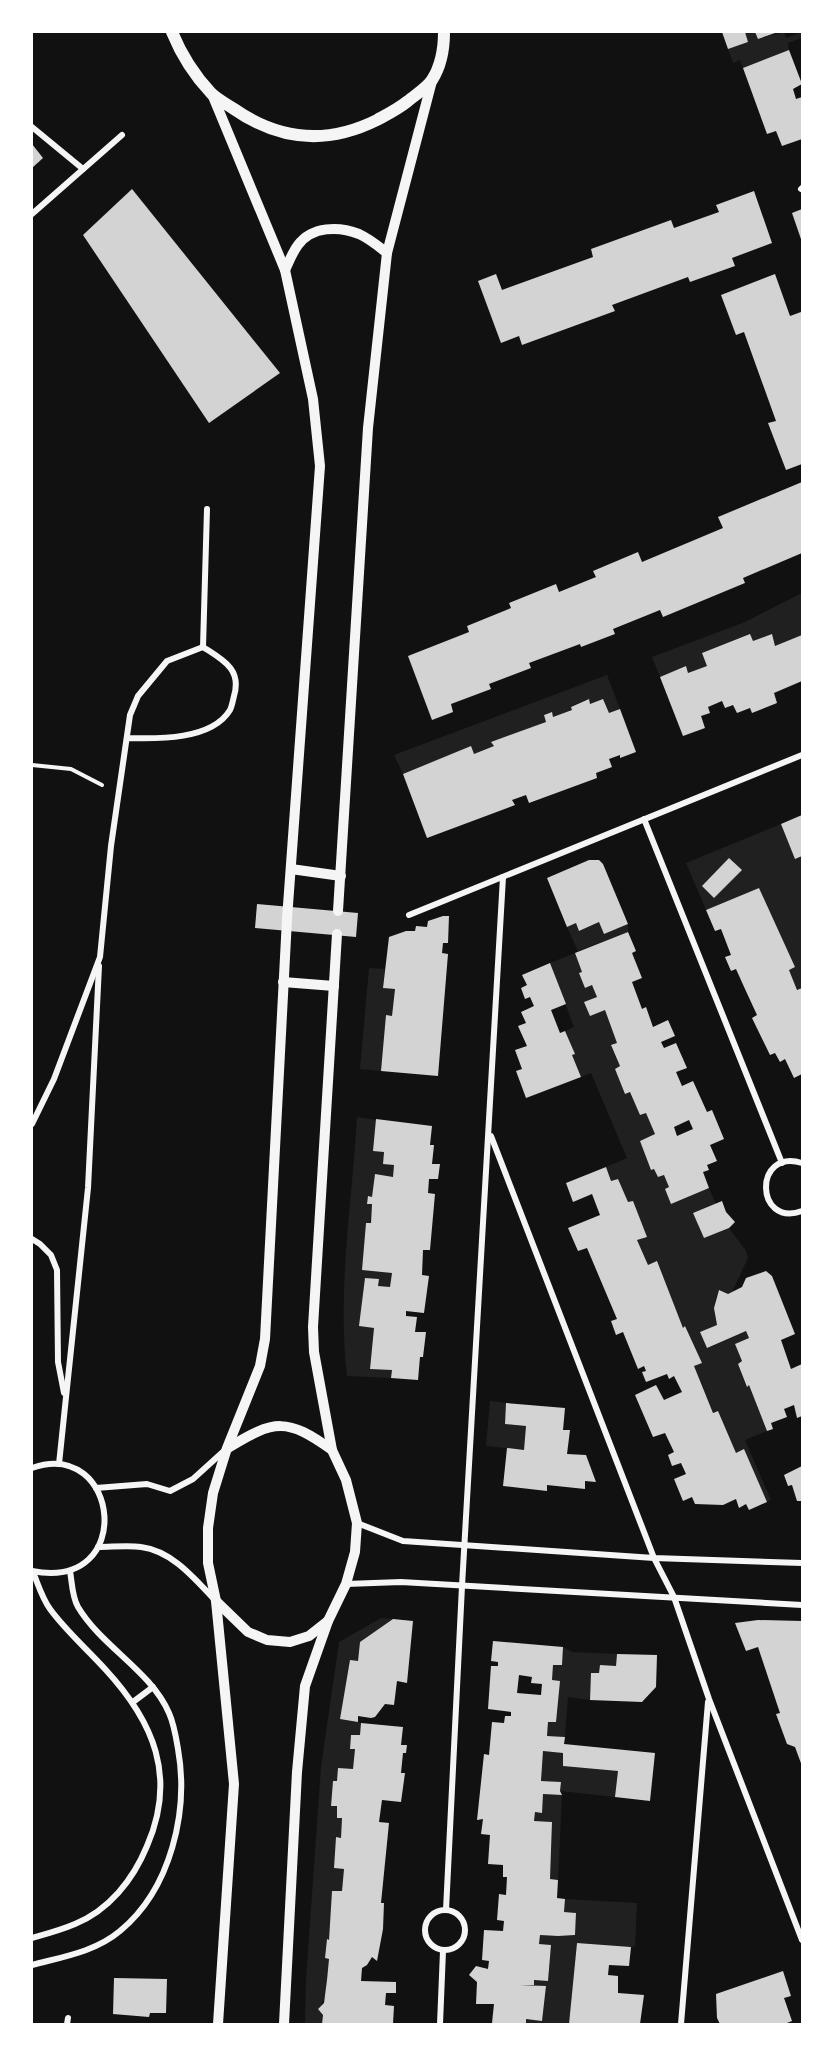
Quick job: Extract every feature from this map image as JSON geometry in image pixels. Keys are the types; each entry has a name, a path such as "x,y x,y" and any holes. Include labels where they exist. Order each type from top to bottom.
{"main road":[{"path":"172,32 192,68 212,94 245,117 281,133 308,137 337,135 364,126 399,109 432,81 452,32"},
{"path":"444,32 444,50"}],"street":[{"path":"338,911 368,429 387,253 432,81"},
{"path":"212,94 285,270 313,399 320,466 283,982 265,1339 260,1366 227,1448 213,1493 208,1528 208,1563 216,1601 234,1784 218,2025"},
{"path":"32,127 83,169"},
{"path":"32,214 122,135"},
{"path":"285,270 298,246 320,230 336,229 358,234 387,253"},
{"path":"203,647 207,509"},
{"path":"59,1464 88,1188 100,957 111,846 130,715 138,696 167,661 203,647"},
{"path":"127,738 152,738 193,733 216,724 230,709 236,690 234,670 203,647"},
{"path":"409,915 802,755"},
{"path":"644,819 782,1163"},
{"path":"291,868 340,876"},
{"path":"446,1910 462,1586 503,877"},
{"path":"285,2025 297,1772 304,1686 328,1621 346,1584 355,1552 357,1523 346,1480 332,1450 314,1352 313,1327 337,934"},
{"path":"32,1124 54,1079 100,957"},
{"path":"283,982 334,986"},
{"path":"489,1133 654,1558 674,1597 709,1699 802,1940"},
{"path":"802,1163 792,1161 773,1168 767,1176 765,1186 766,1197 772,1205 780,1211 802,1214"},
{"path":"32,1239 51,1255 57,1270 58,1362 65,1400"},
{"path":"96,1488 147,1484 170,1491 193,1479 227,1448 261,1429 280,1425 307,1432 332,1450"},
{"path":"32,1468 42,1464 59,1464 76,1469 90,1480 101,1495 106,1512 105,1530 98,1547 86,1562 70,1571 51,1575 32,1571"},
{"path":"357,1523 403,1541 654,1558 802,1563"},
{"path":"98,1547 138,1546 162,1553 186,1570 248,1632 267,1640 290,1642 309,1636 328,1621"},
{"path":"32,1571 48,1607 133,1702 152,1742 160,1770 162,1792 156,1825 140,1864 120,1892 76,1924 32,1938"},
{"path":"32,1965 95,1947 119,1932 137,1915 159,1880 177,1834 182,1785 181,1765 169,1713 153,1687 94,1627 76,1605 70,1571"},
{"path":"346,1584 389,1581 802,1605"},
{"path":"133,1702 153,1687"},
{"path":"681,2025 709,1699"},
{"path":"446,1910 460,1917 465,1932 458,1946 444,1951 429,1944 424,1929 431,1915 446,1910"},
{"path":"440,2025 444,1951"}],"path":[{"path":"32,765 71,769 118,793"}],"shaded area":[{"path":"745,32 755,32 758,39 784,32 786,38 802,32 802,38 788,43 789,50 743,68 740,60 733,63 728,49 748,42"},
{"path":"802,593 802,636 776,648 771,635 753,641 750,635 707,666 688,673 686,666 660,677 652,657 745,622"},
{"path":"607,675 620,709 609,713 603,699 590,704 588,699 571,706 572,710 553,717 551,712 544,714 546,722 492,742 494,746 474,754 471,747 403,774 394,755"},
{"path":"781,824 795,858 802,856 802,988 797,990 789,970 795,967 759,888 706,910 686,863"},
{"path":"599,922 604,934 628,924 628,932 578,951 567,927 576,923 580,931"},
{"path":"575,953 585,988 592,985 597,997 585,1002 605,1010 617,1043 611,1046 620,1066 615,1069 625,1094 630,1092 640,1115 646,1113 655,1134 640,1141 651,1170 654,1169 658,1177 664,1175 669,1187 665,1189 671,1204 709,1188 716,1204 693,1213 704,1237 729,1228 746,1251 748,1258 732,1292 728,1294 720,1290 717,1294 715,1307 717,1325 700,1332 707,1348 746,1331 749,1338 735,1344 742,1361 738,1364 767,1431 745,1440 771,1500 767,1502 744,1450 736,1453 718,1411 713,1412 694,1366 702,1363 686,1327 683,1328 657,1262 648,1265 637,1240 646,1237 618,1179 611,1181 606,1167 627,1158 591,1073 581,1077 572,1055 574,1053 565,1031 574,1027 550,963"},
{"path":"369,968 385,969 383,988 395,989 392,1016 386,1016 381,1071 360,1069"},
{"path":"357,1117 376,1120 384,1152 383,1163 394,1165 393,1177 375,1174 372,1197 368,1197 367,1204 372,1204 370,1223 366,1223 362,1270 392,1273 390,1287 378,1286 379,1279 365,1278 360,1326 374,1328 370,1368 392,1370 391,1378 347,1376 344,1344 344,1279"},
{"path":"490,1401 506,1403 505,1424 526,1426 524,1450 486,1446"},
{"path":"381,1618 393,1619 360,1642 358,1661 350,1661 348,1676 358,1722 361,1723 360,1735 351,1735 350,1748 355,1749 353,1769 337,1781 333,1781 331,1805 337,1806 337,1818 342,1818 341,1838 336,1837 334,1868 344,1869 342,1891 332,1891 329,1940 327,1939 325,1958 329,1959 327,1986 324,1999 318,2009 323,2015 322,2024 305,2024 321,1767 339,1642"},
{"path":"563,1647 572,1652 617,1654 616,1666 600,1665 599,1673 591,1673 590,1700 568,1697 565,1737 547,1736 548,1722 560,1681 552,1680 553,1665 562,1665"},
{"path":"543,1751 563,1753 563,1766 618,1771 615,1797 560,1791 561,1782 541,1781"},
{"path":"543,1794 562,1795 558,1880 550,1879 552,1822 534,1821 535,1812 541,1813"},
{"path":"565,1899 637,1903 635,1947 577,1943 569,2024 526,2024 526,2019 542,2020 546,1987 534,1985 534,1980 548,1981 551,1945 539,1944 540,1935 575,1935 576,1913 564,1912"}],"building":[{"path":"722,32 745,32 748,42 728,49"},
{"path":"755,32 778,32 758,39"},
{"path":"789,50 802,84 793,89 796,99 802,97 802,139 782,146 776,131 767,134 743,68"},
{"path":"32,144 43,158 32,168"},
{"path":"132,189 280,373 209,423 83,235"},
{"path":"754,191 772,243 732,258 735,266 690,282 688,277 612,305 615,311 522,345 519,336 501,343 478,281 496,274 502,290 593,257 591,249 671,220 674,228 719,212 716,205"},
{"path":"802,209 802,242 792,213"},
{"path":"775,274 790,316 801,312 802,316 802,464 786,470 768,423 776,421 744,332 736,335 721,295"},
{"path":"802,482 802,553 743,578 745,583 663,617 660,610 613,629 615,634 529,663 531,668 489,684 491,689 451,704 453,712 432,720 408,656 469,632 467,626 511,608 509,603 556,584 559,592 596,577 593,571 638,552 642,562 723,528 718,517"},
{"path":"750,634 753,641 772,634 775,646 802,635 802,681 774,693 777,703 752,713 750,708 737,713 733,705 725,708 722,701 708,707 710,713 701,716 705,728 683,736 660,677 686,666 688,673 707,666 702,653"},
{"path":"589,699 590,704 603,699 609,713 620,709 636,752 609,759 612,767 596,773 597,778 529,803 526,795 512,800 515,805 427,838 403,774 471,746 474,754 494,746 491,742 546,722 544,715 552,712 553,717 572,710 571,707"},
{"path":"802,815 802,856 795,859 781,824"},
{"path":"729,858 742,870 714,898 702,886"},
{"path":"589,860 599,860 603,864 628,924 604,934 599,922 579,931 576,923 567,927 547,878"},
{"path":"759,888 795,967 789,970 797,990 802,988 802,1074 794,1078 785,1059 780,1062 775,1053 770,1055 752,1018 757,1015 736,969 731,971 725,957 731,955 721,929 715,931 706,910"},
{"path":"257,904 358,913 356,937 255,928"},
{"path":"449,916 448,943 443,943 442,953 448,954 438,1076 381,1071 386,1015 392,1016 395,989 383,988 389,937 406,931 415,931 416,926 427,927 428,921"},
{"path":"628,932 636,951 632,953 642,978 632,982 642,1009 646,1007 653,1027 668,1020 675,1036 661,1042 664,1048 676,1043 687,1068 676,1072 682,1086 693,1081 707,1112 712,1110 724,1139 710,1145 717,1161 707,1165 709,1170 703,1172 709,1188 671,1204 665,1189 669,1187 664,1175 658,1177 654,1169 651,1170 640,1141 655,1134 646,1113 640,1115 630,1092 625,1094 615,1069 620,1066 611,1045 617,1043 605,1010 590,1016 584,1002 597,997 592,985 585,988 575,953","holes":["689,1120 693,1129 677,1136 674,1127"]},
{"path":"550,963 566,1004 551,1010 560,1033 565,1031 575,1054 572,1055 581,1077 526,1098 516,1071 522,1069 515,1050 527,1046 518,1026 526,1023 521,1012 534,1006 530,997 525,999 521,988 527,985 522,975"},
{"path":"376,1119 432,1126 430,1145 434,1145 432,1164 440,1164 438,1179 429,1179 428,1193 435,1194 430,1250 423,1250 422,1275 429,1276 424,1313 406,1311 406,1316 417,1317 415,1332 426,1332 423,1357 420,1357 418,1380 391,1378 392,1370 370,1369 374,1328 359,1326 365,1278 379,1279 378,1286 390,1287 392,1273 362,1270 366,1223 371,1223 372,1204 367,1204 368,1196 372,1197 375,1174 393,1177 394,1165 383,1164 384,1152 373,1151"},
{"path":"606,1167 611,1181 618,1179 628,1202 633,1201 647,1237 637,1240 648,1265 657,1261 683,1328 685,1326 702,1363 694,1366 713,1413 718,1411 736,1453 744,1449 767,1502 749,1510 746,1504 739,1508 736,1499 723,1505 695,1504 692,1497 683,1501 674,1479 686,1474 681,1463 672,1466 668,1455 674,1452 665,1433 653,1437 635,1395 656,1385 664,1400 682,1392 674,1376 669,1379 667,1374 646,1382 642,1372 646,1371 644,1366 638,1369 623,1332 616,1335 611,1321 617,1319 587,1248 578,1251 568,1228 600,1215 592,1194 573,1202 566,1183"},
{"path":"722,1201 726,1212 735,1222 729,1228 704,1238 693,1213"},
{"path":"766,1271 772,1276 795,1334 781,1340 791,1369 802,1364 802,1416 797,1418 794,1405 784,1409 787,1417 771,1423 773,1429 767,1431 738,1364 742,1361 735,1344 749,1338 746,1331 707,1348 700,1332 717,1325 714,1308 719,1290 728,1294 742,1287 746,1278"},
{"path":"506,1403 565,1408 563,1430 570,1430 567,1454 586,1455 596,1482 585,1481 585,1489 547,1485 547,1491 503,1486 507,1448 524,1450 526,1426 505,1424"},
{"path":"802,1466 802,1501 797,1501 792,1485 788,1486 784,1475"},
{"path":"393,1619 413,1621 407,1683 397,1681 394,1705 385,1704 375,1717 358,1716 358,1722 340,1719 350,1660 358,1661 360,1642"},
{"path":"758,1620 802,1621 802,1766 795,1747 787,1744 776,1714 780,1713 758,1647 746,1651 735,1623"},
{"path":"493,1641 563,1647 562,1665 553,1665 552,1680 560,1681 556,1722 548,1722 547,1736 565,1737 564,1744 655,1753 650,1801 615,1797 618,1771 563,1766 563,1753 543,1751 541,1781 561,1782 562,1795 543,1794 542,1813 535,1812 534,1821 552,1822 550,1879 558,1880 557,1898 565,1899 564,1912 576,1913 575,1935 540,1935 539,1944 551,1945 548,1981 534,1980 534,1985 520,1985 546,1986 542,2021 526,2019 526,2024 492,2023 494,2004 476,2004 477,1982 469,1975 476,1966 488,1969 489,1961 482,1960 484,1930 503,1931 504,1921 497,1920 499,1894 506,1895 507,1877 503,1877 503,1865 488,1864 490,1835 481,1834 483,1819 477,1820 484,1754 489,1755 492,1722 504,1723 505,1716 511,1716 511,1712 488,1709 491,1666 498,1666 498,1662 491,1661","holes":["519,1675 532,1677 531,1683 542,1684 541,1695 517,1693"]},
{"path":"617,1654 657,1655 656,1687 642,1702 590,1700 591,1673 599,1673 600,1665 616,1666"},
{"path":"361,1723 403,1727 401,1745 407,1745 406,1753 403,1753 401,1773 405,1773 401,1802 382,1800 379,1822 389,1823 381,1903 384,1903 383,1929 377,1961 372,1957 362,1968 361,1981 396,1982 396,1993 386,1993 385,2005 394,2006 393,2024 322,2024 323,2015 318,2009 324,2003 327,1980 329,1959 325,1958 327,1939 329,1940 332,1891 342,1891 344,1869 334,1868 336,1837 341,1838 342,1818 337,1818 337,1806 331,1806 333,1781 337,1781 338,1768 353,1769 355,1749 350,1749 351,1735 360,1735"},
{"path":"577,1943 631,1947 629,1966 609,1965 608,1975 618,1976 618,1993 644,1995 640,2024 569,2024"},
{"path":"783,1971 791,1996 784,1998 792,2021 787,2024 720,2024 717,2018 716,1994"},
{"path":"114,1978 167,1979 166,2013 150,2013 149,2017 113,2014"}]}
